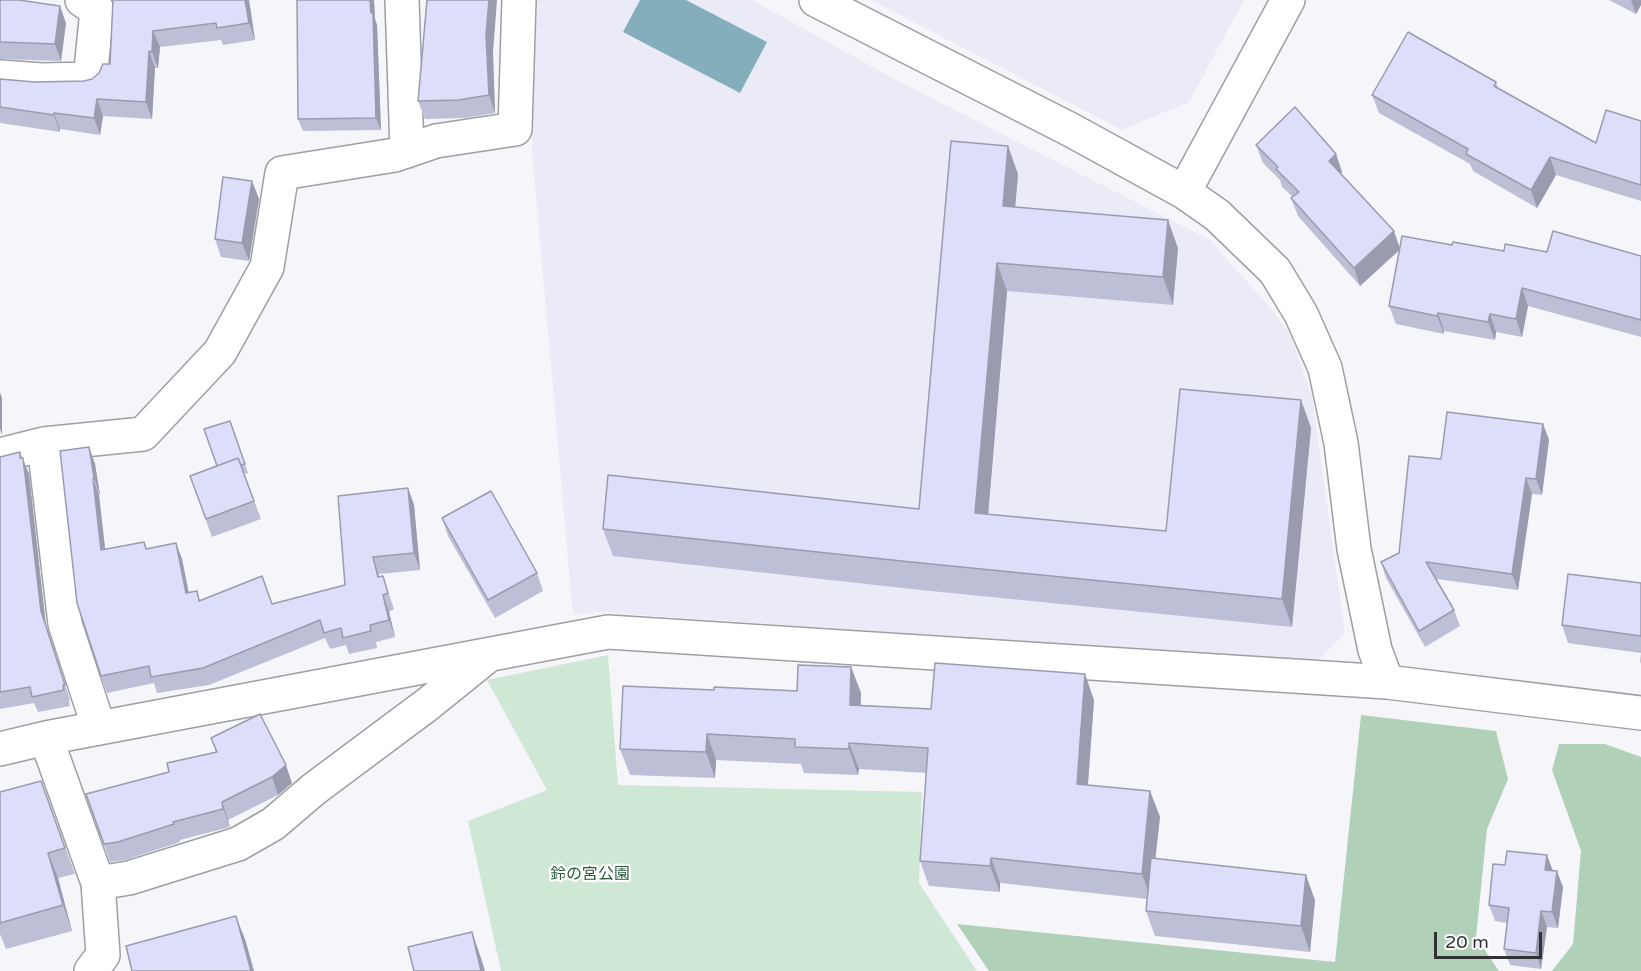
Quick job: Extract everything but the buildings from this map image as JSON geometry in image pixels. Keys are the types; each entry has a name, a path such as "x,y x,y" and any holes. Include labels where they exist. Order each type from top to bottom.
{"street":[{"path":"402,0 407,151"},
{"path":"0,455 44,444 143,434 220,352 267,267 282,173 395,155 436,141 515,129 519,0"},
{"path":"816,0 1061,125 1184,192 1217,215 1275,271 1301,314 1325,368 1341,443 1354,549 1375,650 1387,682"},
{"path":"1184,192 1288,0"},
{"path":"0,77 42,80 90,79 100,3"},
{"path":"44,444 65,624 99,728"},
{"path":"0,749 46,738 608,632 1387,682 1641,713"},
{"path":"98,883 129,878 238,844 273,824 314,789 428,704 488,655"},
{"path":"46,738 98,883 101,966"}],"shaded area":[{"path":"537,0 752,0 898,81 1210,240 1273,311 1291,336 1312,397 1345,633 1317,661 597,612 573,615 532,150"},
{"path":"871,0 1244,0 1189,102 1122,130"}],"green space":[{"name":"鈴の宮公園","path":"608,655 618,785 922,792 919,883 977,971 501,971 468,821 547,790 487,680"},
{"path":"1361,715 1496,731 1508,779 1487,829 1476,937 1499,971 989,971 957,924 1335,962"},
{"path":"1559,744 1605,744 1641,757 1641,971 1552,971 1573,944 1581,851 1552,770"}],"water":[{"path":"640,0 686,0 767,42 740,93 623,32"}]}
